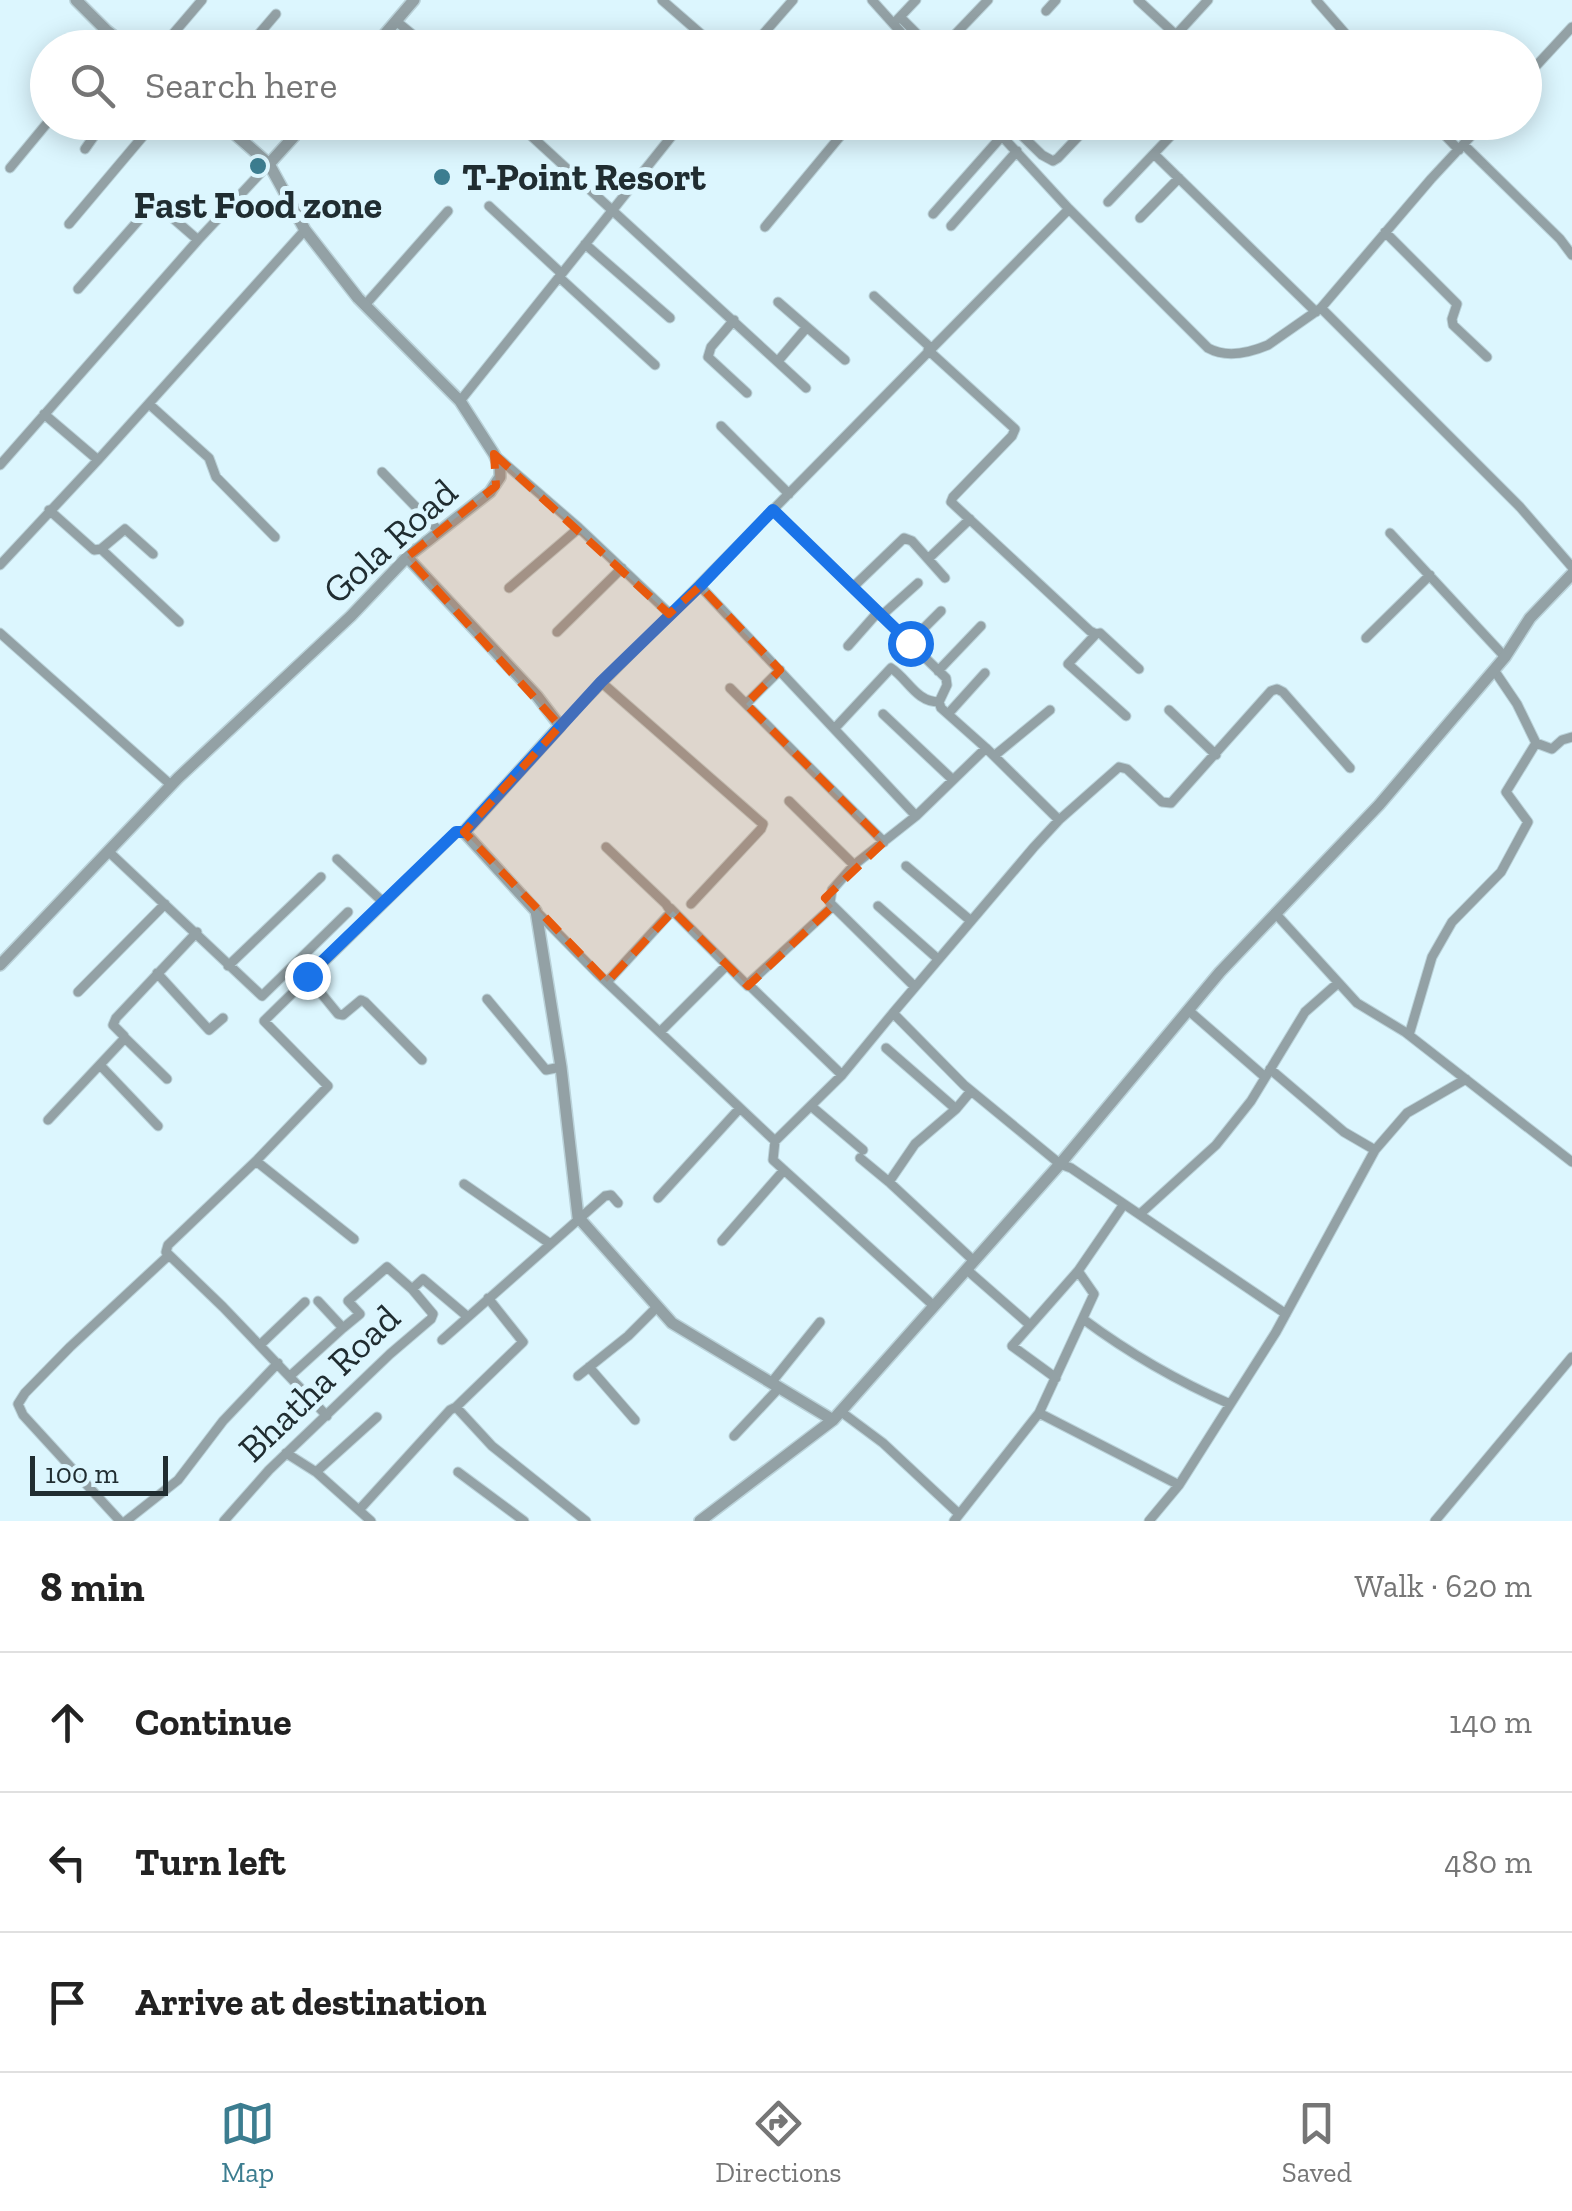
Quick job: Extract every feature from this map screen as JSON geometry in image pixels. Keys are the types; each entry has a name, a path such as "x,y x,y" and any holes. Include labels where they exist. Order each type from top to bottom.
{"street":[{"path":"76,0 107,30"},
{"path":"176,30 202,0"},
{"path":"388,30 414,0"},
{"path":"662,0 696,30"},
{"path":"768,30 793,0"},
{"path":"872,0 909,30"},
{"path":"897,20 916,0"},
{"path":"959,30 988,0"},
{"path":"1046,12 1056,0"},
{"path":"1138,0 1170,30"},
{"path":"1181,30 1208,0"},
{"path":"1316,0 1342,30"},
{"path":"262,30 276,14"},
{"path":"897,20 903,30"},
{"path":"396,21 407,30"},
{"path":"1542,59 1572,27"},
{"path":"10,168 33,140"},
{"path":"84,149 91,140"},
{"path":"69,224 139,140"},
{"path":"242,140 269,164"},
{"path":"0,465 291,140"},
{"path":"536,140 806,388"},
{"path":"460,401 668,140"},
{"path":"765,227 837,140"},
{"path":"933,214 998,140"},
{"path":"1006,140 1203,343 1226,354 1259,349 1318,310 1467,140"},
{"path":"1026,140 1053,161 1075,140"},
{"path":"1108,202 1167,140"},
{"path":"1453,140 1560,239 1572,255"},
{"path":"951,226 1017,151"},
{"path":"700,1521 836,1416 1060,1164 1275,912 1379,805 1506,656 1530,618 1572,571 1520,507 1154,154"},
{"name":"Gola Road","path":"0,965 171,785 350,616 406,557 496,486 500,478 494,454 460,401 365,305 305,230 269,164"},
{"path":"1140,218 1179,178"},
{"path":"78,288 152,205 160,207 198,240"},
{"path":"489,206 655,366"},
{"path":"464,832 601,682 1069,209"},
{"path":"365,305 448,211"},
{"path":"0,565 305,230"},
{"path":"1384,232 1457,304 1453,325 1487,357"},
{"path":"585,244 670,318"},
{"path":"874,296 1015,430 951,498 953,503 1090,631 1100,634 1140,670"},
{"path":"778,302 846,360"},
{"path":"734,320 708,354 747,393"},
{"path":"778,361 807,327"},
{"path":"149,404 209,458 216,477 275,537"},
{"path":"44,414 98,460"},
{"path":"721,426 789,494"},
{"path":"494,454 670,614"},
{"path":"382,472 440,532"},
{"path":"49,510 92,549 101,549 126,529 152,554"},
{"path":"773,510 948,682 938,702"},
{"path":"928,559 970,519"},
{"path":"510,588 579,528"},
{"path":"1390,532 1506,656"},
{"path":"852,588 903,538 910,539 945,578"},
{"path":"101,549 179,622"},
{"path":"406,557 537,696 560,726"},
{"path":"557,632 622,568"},
{"path":"1366,638 1430,575"},
{"path":"848,646 918,583"},
{"path":"700,586 916,816"},
{"path":"910,643 941,610"},
{"path":"938,671 981,626"},
{"path":"0,632 171,785"},
{"path":"1096,634 1068,664 1126,716"},
{"path":"835,728 891,668 922,699 938,702"},
{"path":"746,704 780,670"},
{"path":"1494,670 1536,743 1552,749 1572,737"},
{"path":"948,714 985,673"},
{"path":"601,682 763,824 692,904"},
{"path":"730,688 884,842"},
{"path":"934,1306 774,1160 775,1142 842,1075 1059,820 1121,766 1162,802 1171,804 1271,691 1277,689 1350,768"},
{"path":"938,702 1059,820"},
{"path":"916,986 830,903 832,890 854,865 916,816 953,780 1050,710"},
{"path":"1169,710 1216,756"},
{"path":"884,714 953,780"},
{"path":"1409,1035 1432,957 1452,922 1500,872 1528,822 1506,792 1536,743"},
{"path":"789,801 854,865"},
{"path":"327,1416 166,1252 328,1086 264,1021 456,832 464,832 607,982 775,1142"},
{"path":"606,847 842,1075"},
{"path":"108,851 262,996 348,912"},
{"path":"337,858 382,902"},
{"path":"906,866 971,921"},
{"path":"228,966 320,877"},
{"path":"78,992 166,904"},
{"path":"748,986 833,906"},
{"path":"878,906 938,960"},
{"path":"607,982 669,915 670,908"},
{"path":"536,911 561,1067 578,1217 672,1323 883,1443 956,1518 1040,1413 1094,1294 1078,1271"},
{"path":"1275,912 1357,1003 1409,1035 1572,1162"},
{"path":"167,1080 114,1026 114,1021 197,932"},
{"path":"660,1032 726,965"},
{"path":"157,974 208,1030 223,1018"},
{"path":"307,976 338,1014 343,1015 360,1000 365,1002 422,1060"},
{"path":"1140,1214 1216,1145 1251,1101 1304,1012 1338,982"},
{"path":"487,999 546,1070 561,1067"},
{"path":"1188,1010 1344,1132 1375,1150"},
{"path":"893,1013 971,1091 1060,1164 1286,1314"},
{"path":"48,1120 124,1037"},
{"path":"886,1048 956,1109"},
{"path":"100,1065 158,1126"},
{"path":"1149,1521 1179,1486 1286,1314 1375,1150 1407,1113 1466,1079"},
{"path":"889,1182 915,1144 971,1091"},
{"path":"811,1106 1030,1325"},
{"path":"658,1198 740,1108"},
{"path":"256,1161 354,1239"},
{"path":"722,1241 784,1170"},
{"path":"464,1184 550,1243"},
{"path":"442,1340 578,1217 608,1194 618,1202"},
{"path":"1056,1378 1012,1346 1078,1271 1124,1204"},
{"path":"168,1256 70,1347 18,1404 23,1415 125,1521 178,1480 222,1421 278,1363"},
{"path":"290,1376 360,1314 348,1301 388,1266 412,1289 422,1279 468,1317"},
{"name":"Bhatha Road","path":"224,1521 286,1453 432,1317 412,1289"},
{"path":"359,1510 450,1410 523,1342 488,1298"},
{"path":"318,1301 343,1328"},
{"path":"260,1346 305,1302"},
{"path":"578,1376 658,1307"},
{"path":"1083,1319 1151,1366 1230,1404"},
{"path":"734,1436 820,1322"},
{"path":"1434,1521 1572,1358"},
{"path":"589,1367 634,1420"},
{"path":"456,1407 492,1446 586,1521"},
{"path":"1040,1413 1179,1486"},
{"path":"316,1472 377,1417"},
{"path":"286,1453 316,1472 371,1521"},
{"path":"458,1472 524,1521"}],"highlighted area":[{"path":"494,454 669,614 700,586 780,670 746,704 884,842 825,898 833,906 748,986 673,911 607,982 464,832 560,726 407,557 496,486"}],"place":[{"name":"Fast Food zone","path":"258,166"},
{"name":"T-Point Resort","path":"442,177"}],"route":[{"path":"307,976 456,832 464,832 601,682 773,510 910,643"}]}
